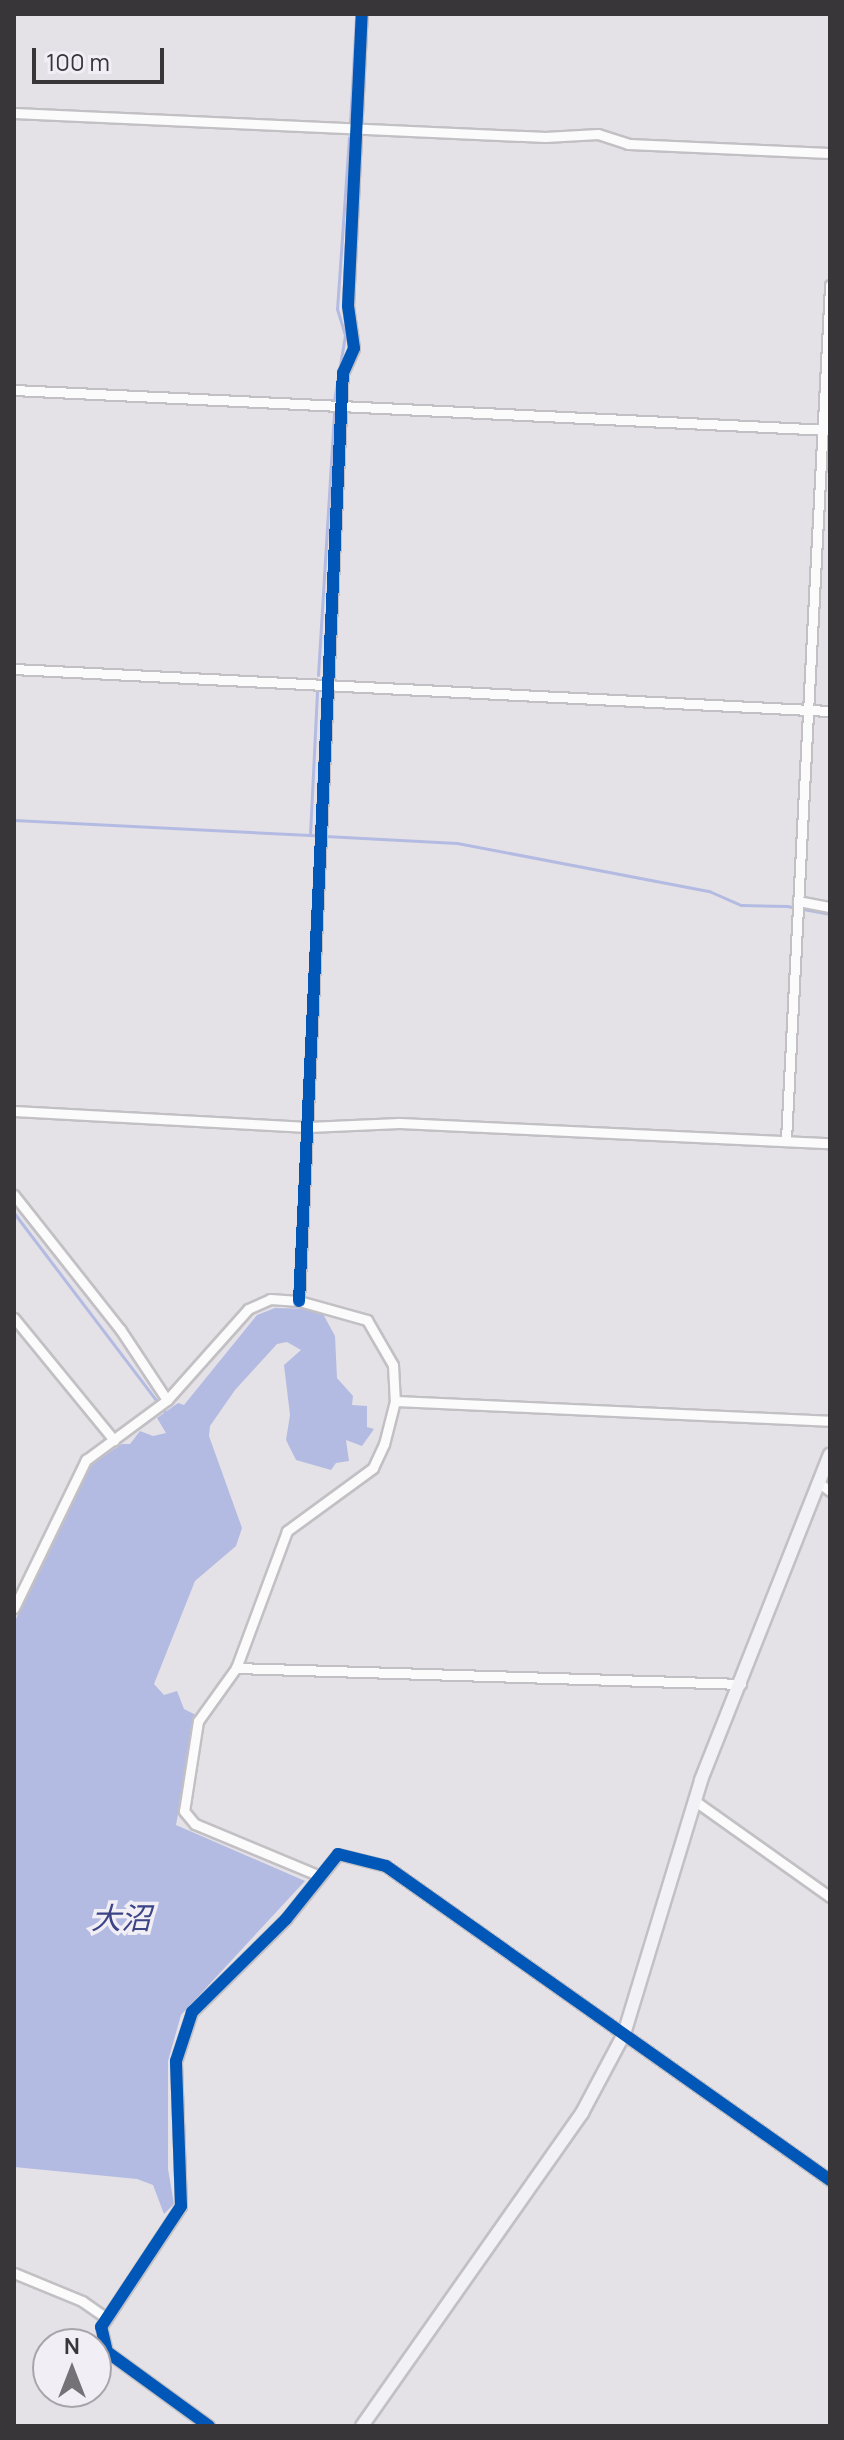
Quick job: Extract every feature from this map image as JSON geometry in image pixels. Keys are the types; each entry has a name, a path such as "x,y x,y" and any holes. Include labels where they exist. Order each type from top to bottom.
{"street":[{"path":"299,1301 343,373 354,348 348,306 362,14"},
{"path":"14,113 545,137 598,134 628,144 830,153"},
{"path":"786,1140 808,706 826,430 830,285"},
{"path":"14,390 826,430"},
{"path":"14,669 808,706 830,711"},
{"path":"798,906 830,907"},
{"path":"14,1111 308,1127 399,1123 830,1143"},
{"path":"14,1195 120,1329 163,1404"},
{"path":"14,1606 86,1460 163,1404 248,1309 270,1299 299,1301 367,1320 393,1365 395,1401 373,1468 287,1531 236,1668 198,1721 187,1818 320,1876"},
{"path":"14,1318 114,1440"},
{"path":"395,1401 830,1421"},
{"path":"362,2426 582,2113 624,2034 695,1801 825,1487 830,1455"},
{"path":"236,1668 741,1684"},
{"path":"695,1801 830,1897"},
{"path":"209,2426 107,2352 101,2340 104,2316 181,2206 176,2061 192,2012 286,1919 342,1853 386,1866 830,2180"},
{"path":"14,2273 104,2316"}],"water":[{"name":"大沼","path":"275,1308 318,1309 323,1314 335,1336 337,1378 353,1396 352,1405 367,1406 367,1427 374,1429 362,1446 346,1440 349,1461 336,1463 331,1470 296,1460 286,1440 290,1415 284,1365 301,1350 287,1342 277,1344 235,1390 210,1426 209,1436 242,1528 236,1546 195,1581 154,1684 164,1695 177,1691 184,1709 196,1715 176,1825 305,1881 181,2015 168,2061 168,2169 174,2204 164,2214 153,2185 137,2179 14,2167 14,1623 92,1464 122,1444 130,1444 140,1431 153,1436 166,1433 157,1418 178,1403 184,1405 257,1315"}],"waterway":[{"path":"350,123 356,14"},
{"path":"334,401 345,335 337,309 349,137"},
{"path":"318,675 334,412"},
{"path":"310,835 317,691"},
{"path":"14,820 315,835"},
{"path":"325,836 457,843 709,891 741,905 787,906 830,914"},
{"path":"14,1213 166,1413"}],"cycle path":[{"path":"299,1301 343,373 354,348 348,306 362,14"},
{"path":"209,2426 107,2352 101,2327 181,2206 176,2061 192,2012 286,1919 338,1854 386,1866 830,2180"}]}
